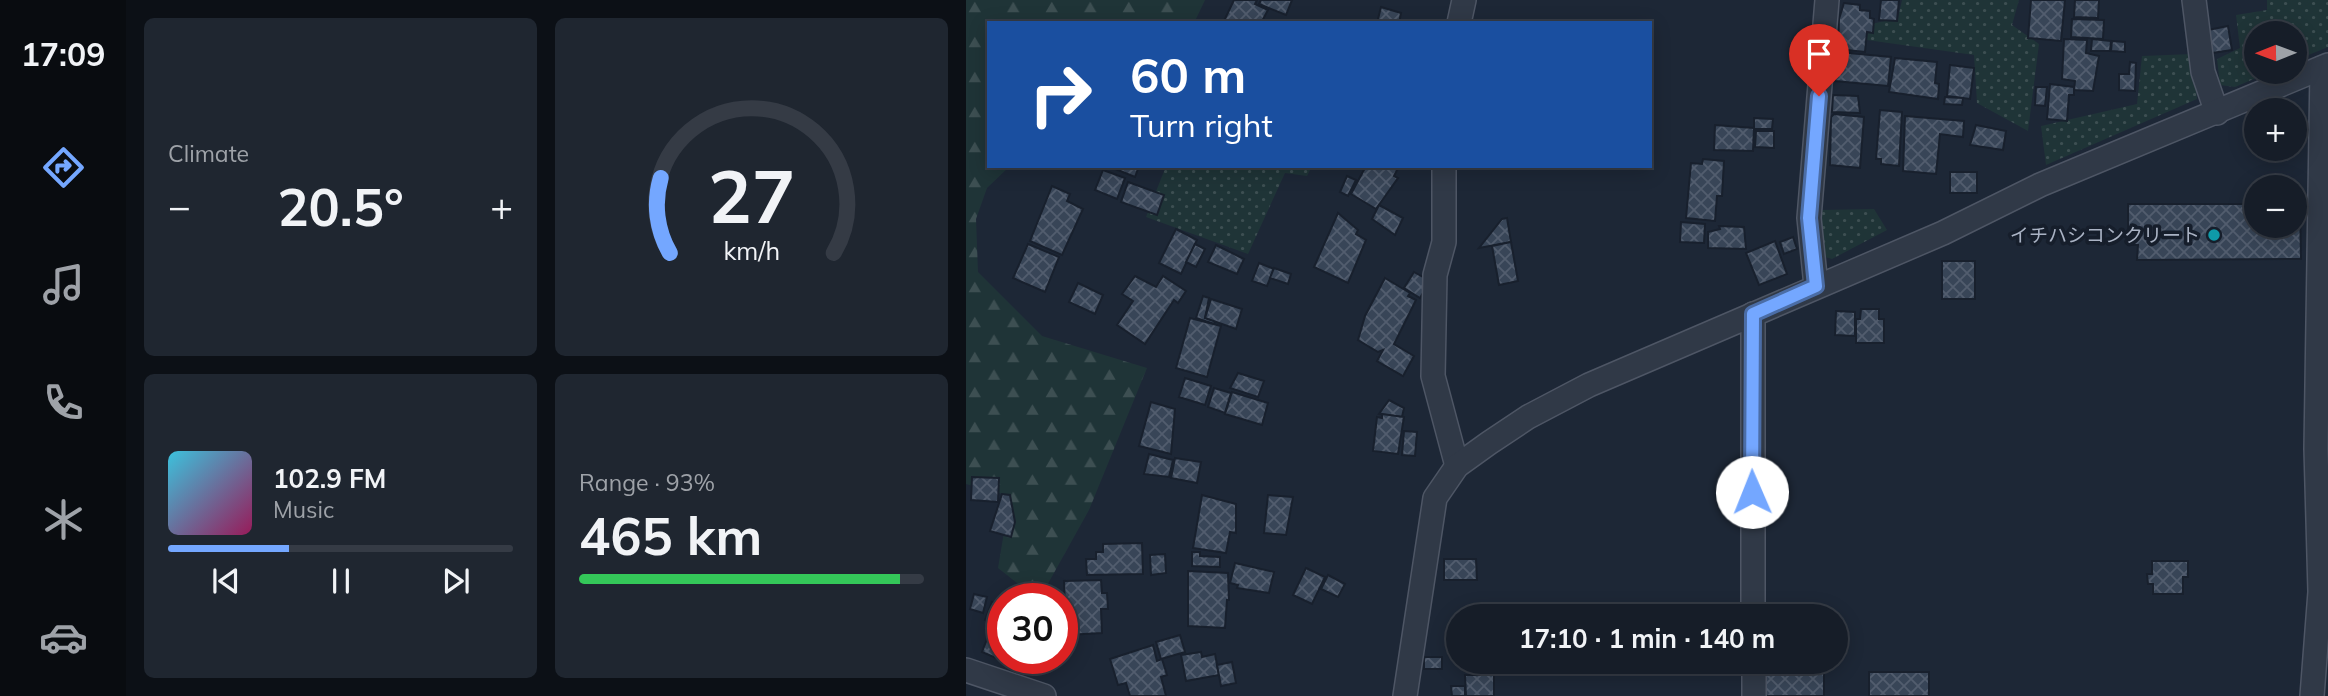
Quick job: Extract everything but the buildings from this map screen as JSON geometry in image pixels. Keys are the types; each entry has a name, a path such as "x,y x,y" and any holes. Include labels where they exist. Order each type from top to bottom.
{"street":[{"path":"1459,21 1464,0"},
{"path":"1816,286 1809,218 1827,0"},
{"path":"2194,0 2203,72 2217,113"},
{"path":"1405,696 1435,498 1457,466 1528,417 1589,385 1943,233 2040,185 2325,66 2318,170 2325,258 2316,449 2320,592 2312,696"},
{"path":"1444,168 1444,242 1435,275 1433,376 1457,466"},
{"path":"1753,314 1753,604"},
{"path":"966,670 1040,695"},
{"path":"1754,674 1754,696"}],"green space":[{"path":"966,0 1205,0 1195,21 987,21 987,168 1008,168 987,188 976,219 978,272 1042,336 1147,368 1089,510 1048,583 1017,583 998,568 1010,496 966,484"},
{"path":"1902,0 2019,0 2012,25 2039,44 2028,131 1977,103 1974,55 1867,40 1867,25 1898,18"},
{"path":"2267,0 2328,0 2328,47 2307,56 2307,21 2244,21 2244,83 2235,87 2220,85 2217,59 2240,48 2236,15 2267,10"},
{"path":"2193,54 2197,99 2046,165 2041,126 2137,104 2142,56"},
{"path":"1165,168 1311,168 1307,176 1285,173 1248,254 1146,217"},
{"path":"1874,209 1887,230 1832,259 1819,255 1820,210"}],"place":[{"name":"イチハシコンクリート","path":"2214,235"}],"route":[{"path":"1752,492 1753,314 1816,286 1809,218 1819,96"}]}
